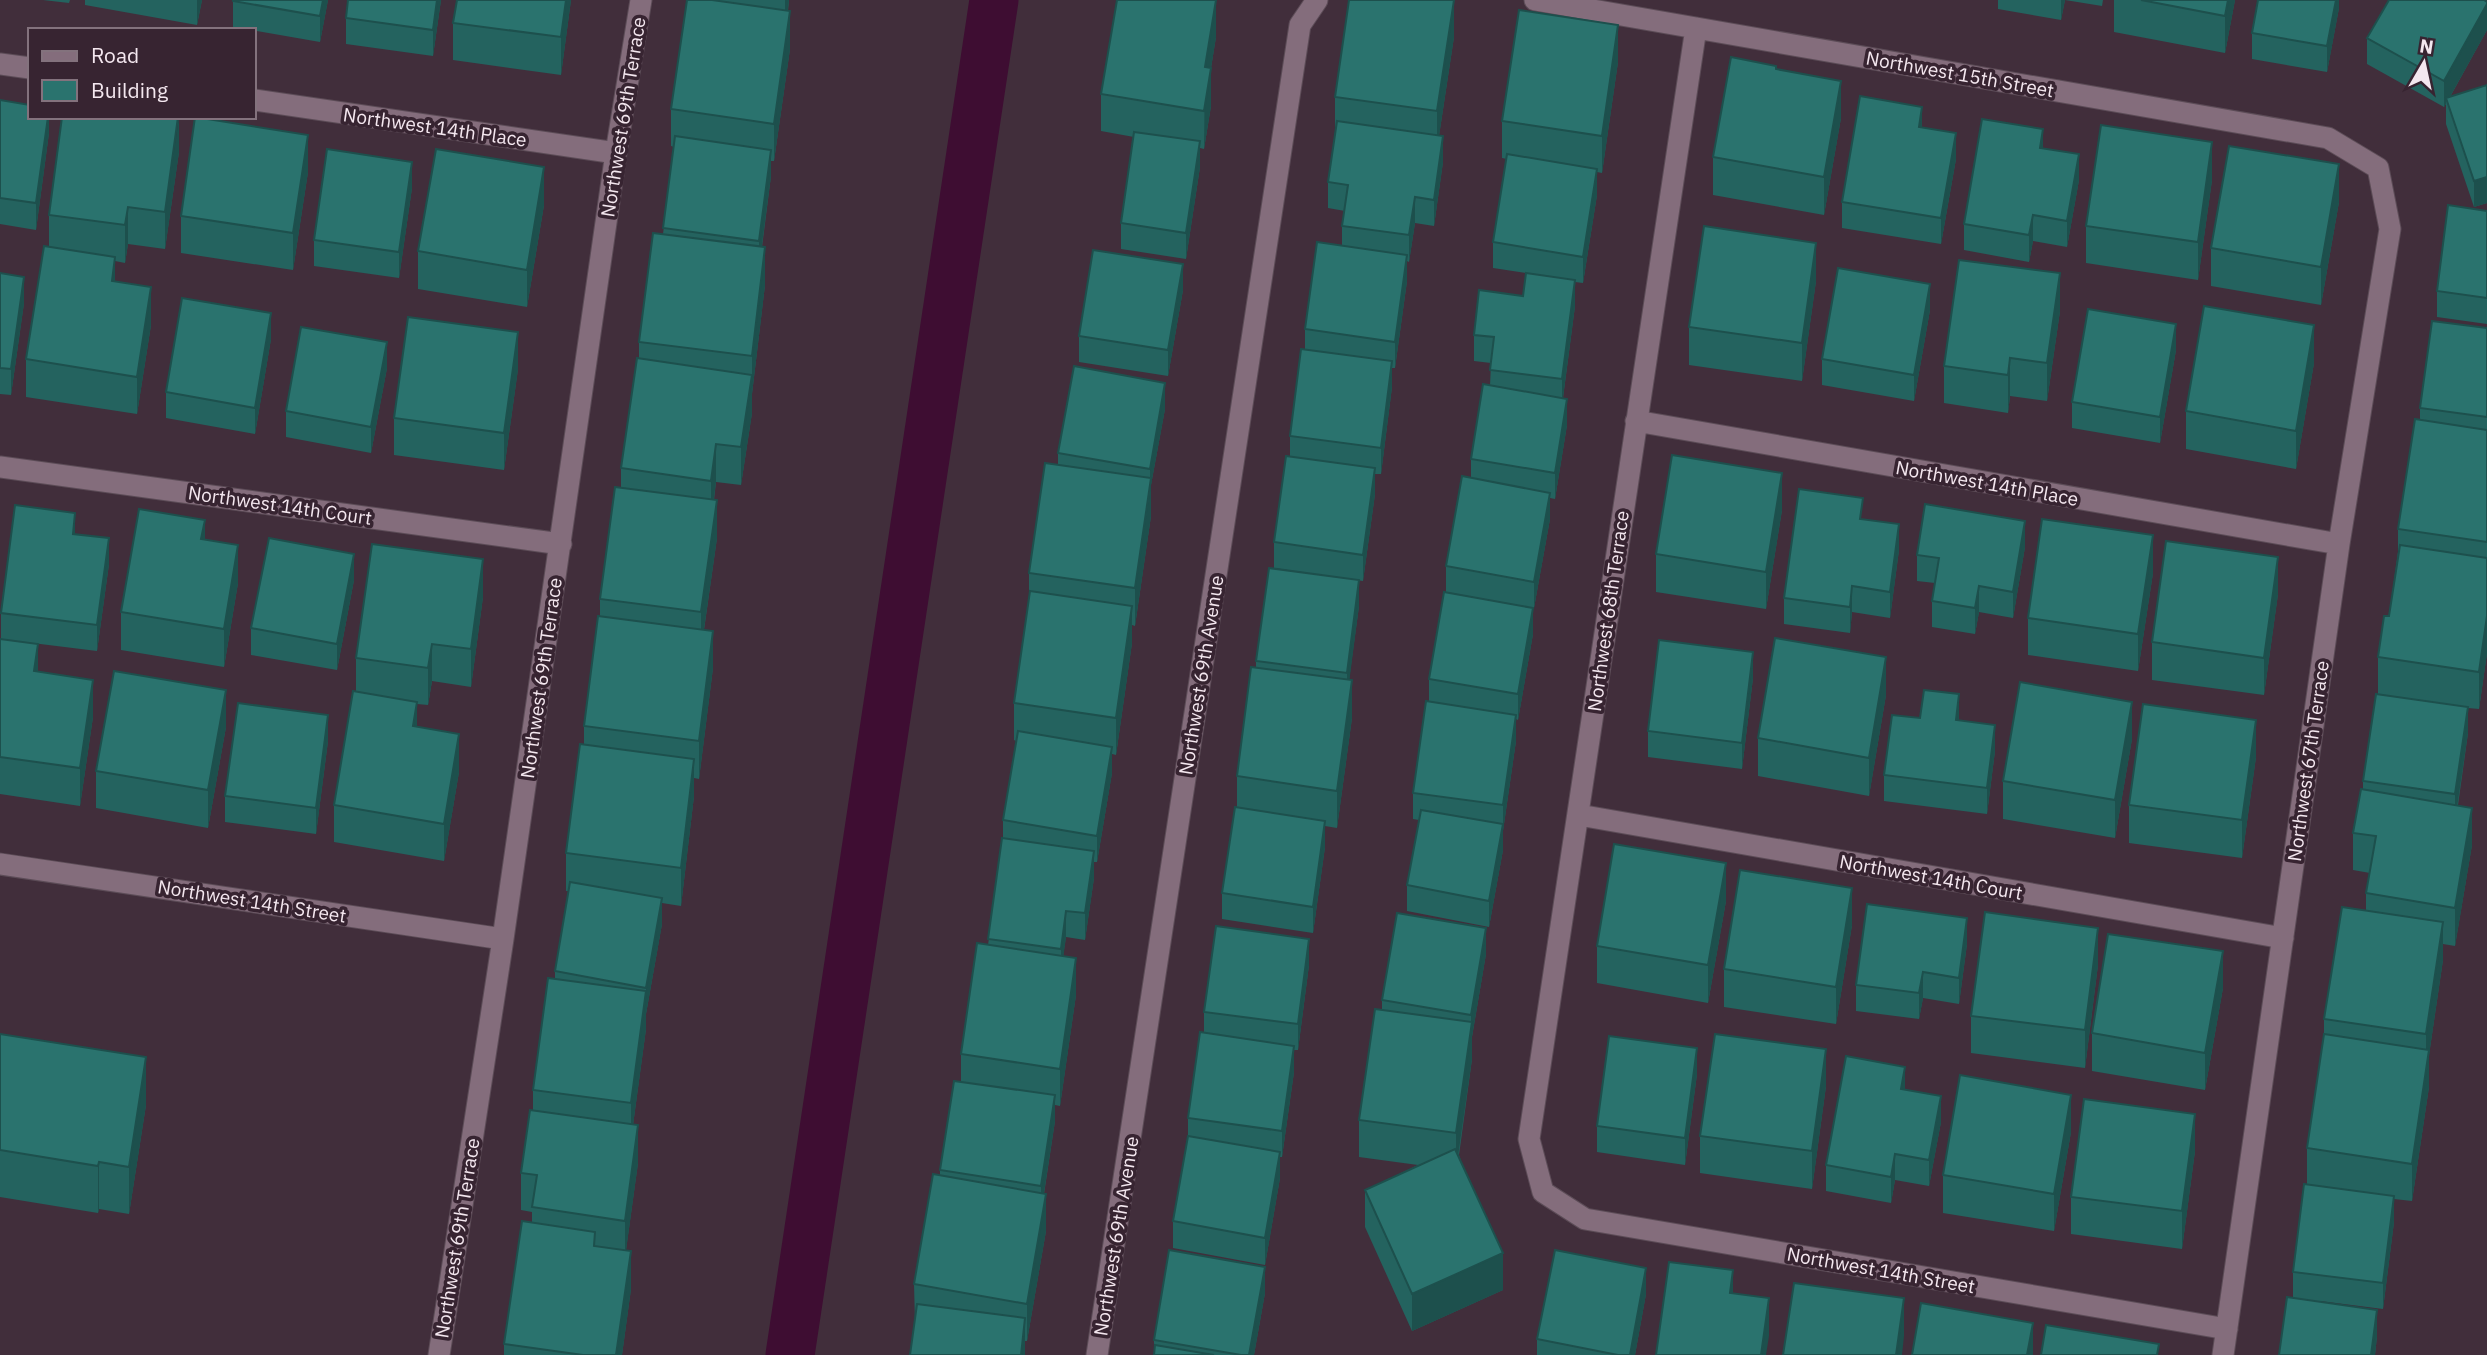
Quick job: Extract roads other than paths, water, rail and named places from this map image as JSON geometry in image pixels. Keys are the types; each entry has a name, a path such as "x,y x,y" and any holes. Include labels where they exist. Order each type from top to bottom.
{"street":[{"name":"Northwest 69th Terrace","path":"439,1355 503,939 616,153 641,0"},
{"name":"Northwest 69th Avenue","path":"1097,1355 1300,25 1317,0"},
{"name":"Northwest 15th Street","path":"1535,0 2328,138 2378,168"},
{"name":"Northwest 68th Terrace","path":"1543,1192 1529,1139 1696,28"},
{"path":"0,64 28,68"},
{"name":"Northwest 14th Place","path":"256,100 616,153"},
{"name":"Northwest 67th Terrace","path":"2223,1355 2339,544 2390,229 2378,168"},
{"name":"Northwest 14th Place","path":"1636,421 2339,544"},
{"name":"Northwest 14th Court","path":"0,467 561,544"},
{"name":"Northwest 14th Court","path":"1578,815 2283,938"},
{"name":"Northwest 14th Street","path":"0,864 503,939"},
{"name":"Northwest 14th Street","path":"1543,1192 1585,1219 2227,1329"}],"waterway":[{"path":"790,1355 994,0"}]}
